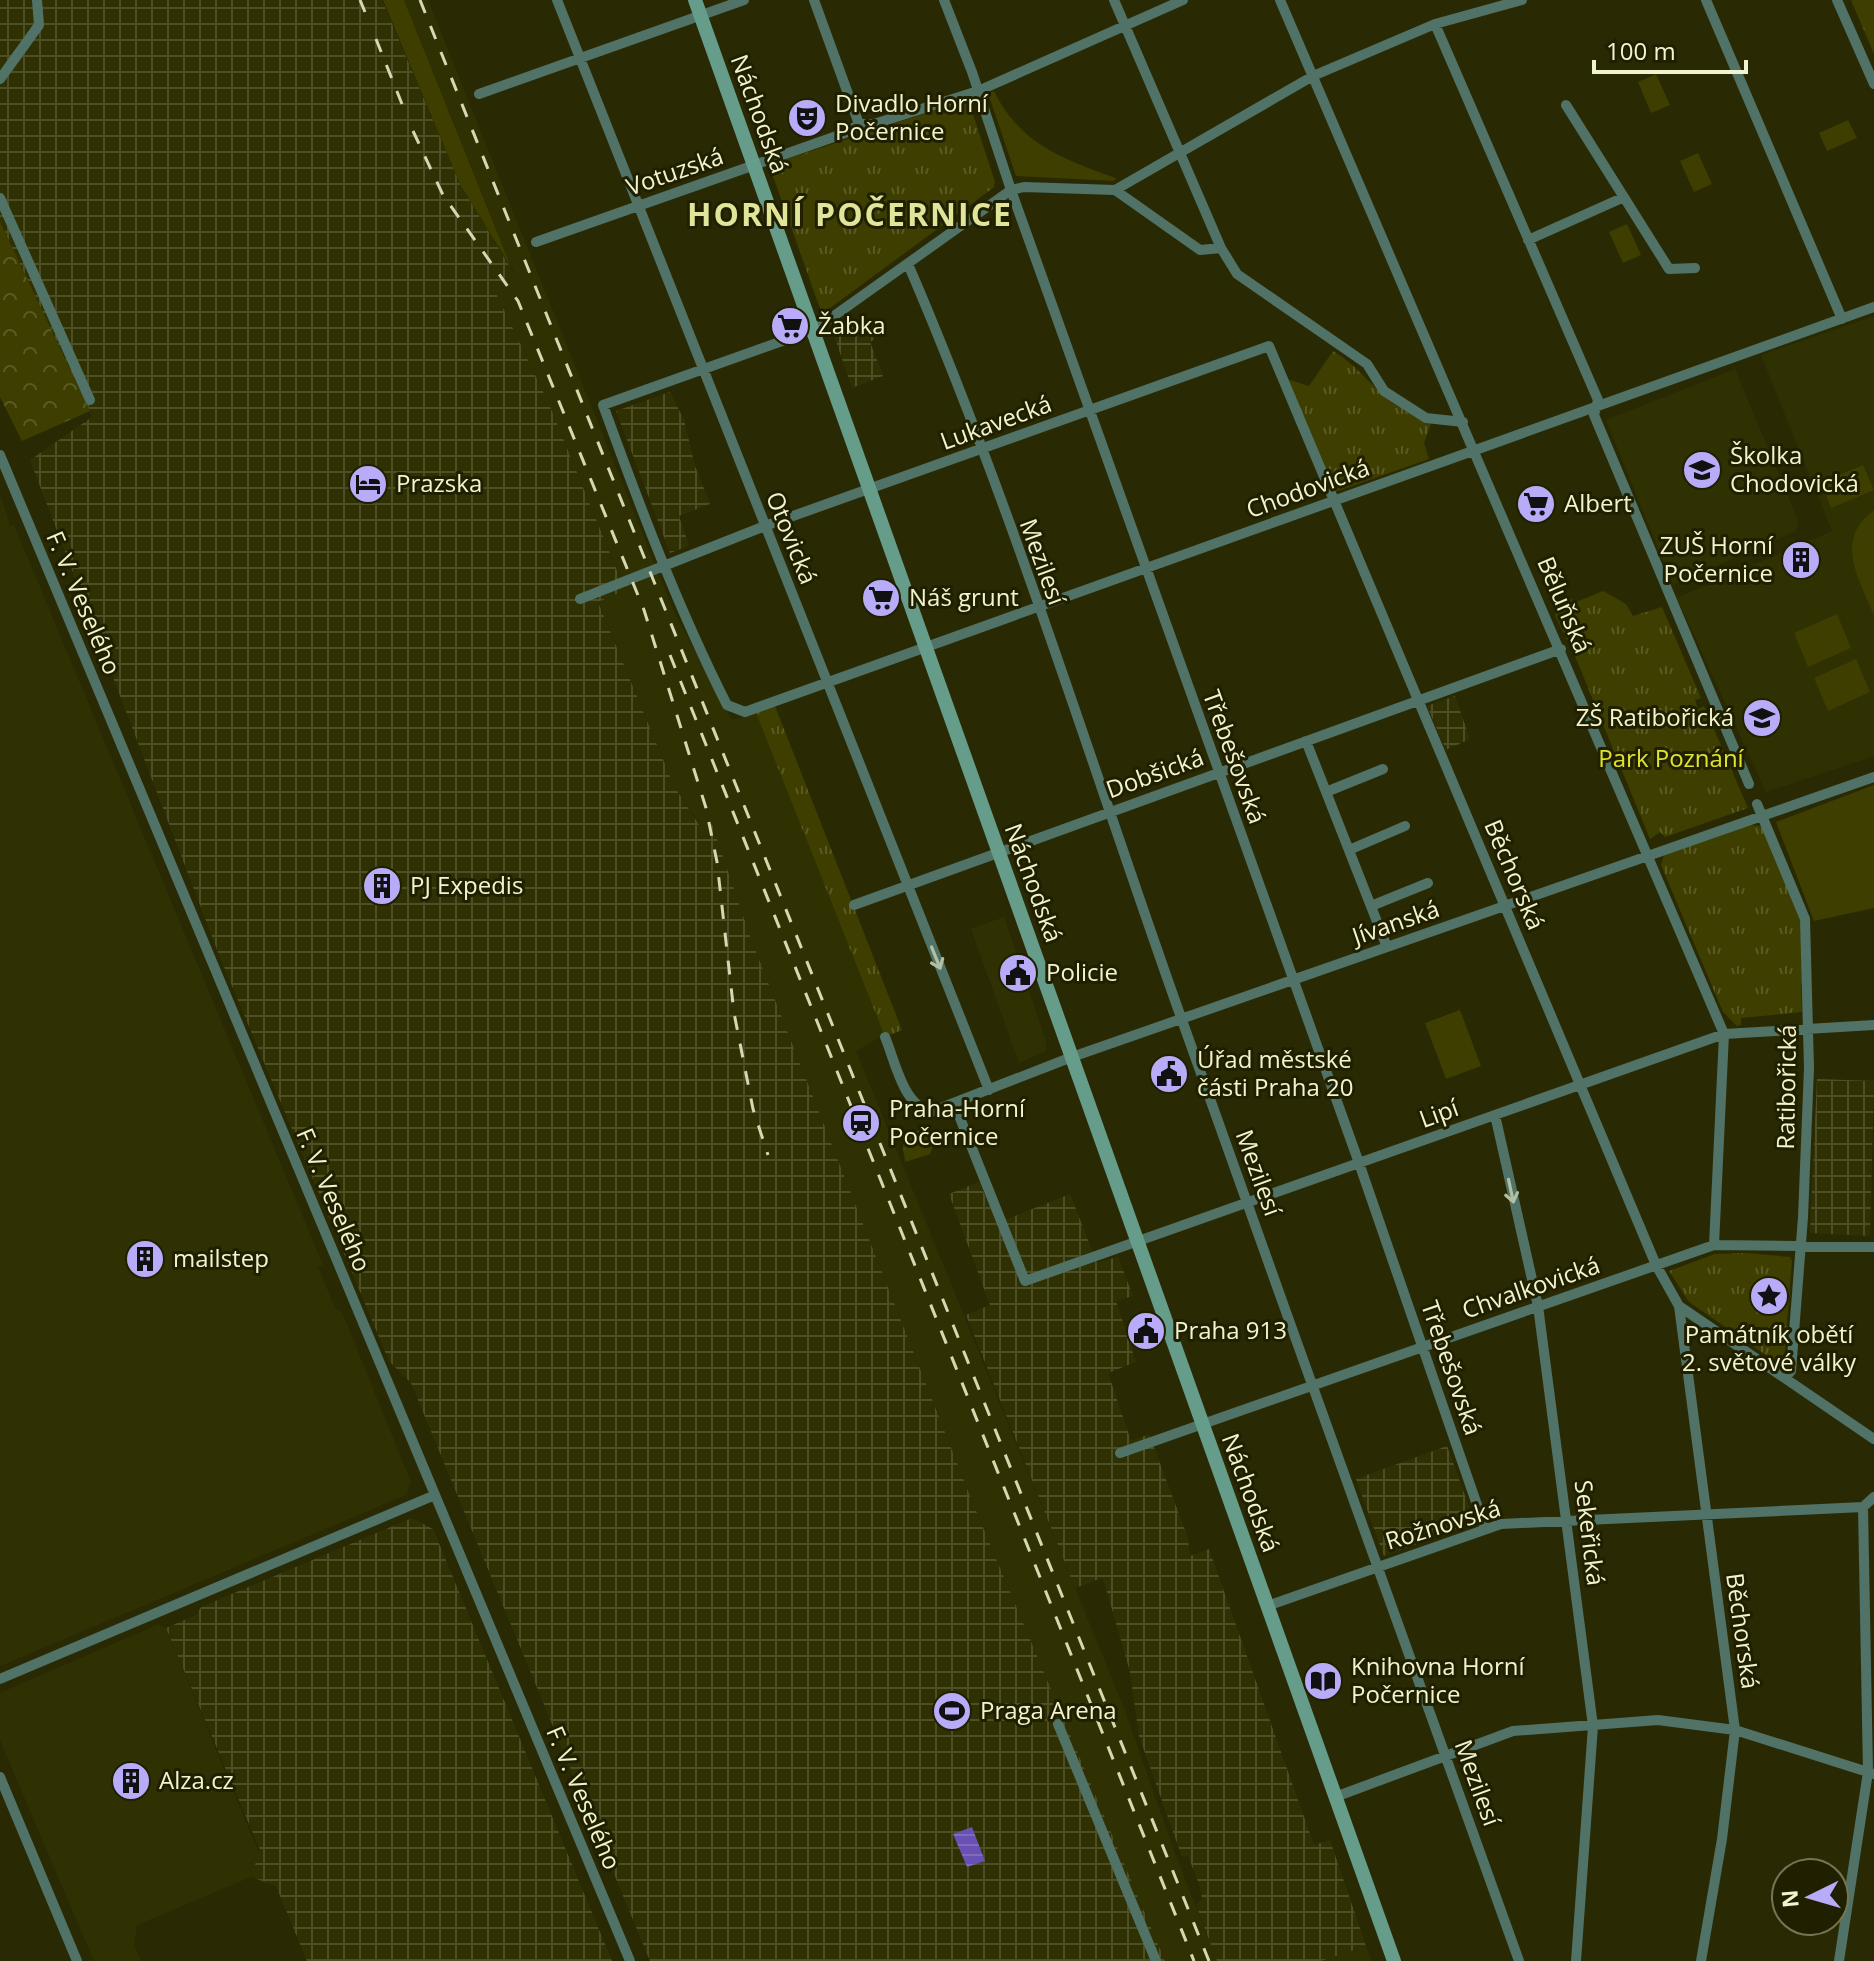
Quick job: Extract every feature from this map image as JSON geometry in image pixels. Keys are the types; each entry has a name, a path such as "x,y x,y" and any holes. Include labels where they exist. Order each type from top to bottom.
{"main road":[{"name":"Náchodská","path":"695,0 1394,1961"}],"street":[{"path":"0,79 39,25 37,0"},
{"name":"Otovická","path":"557,0 989,1090"},
{"path":"479,94 744,0"},
{"path":"814,0 859,124"},
{"name":"Třebešovská","path":"944,0 1359,1163 1485,1528"},
{"path":"1114,0 1221,248 1237,274 1367,364 1384,391 1426,418 1463,422"},
{"name":"Votuzská","path":"536,242 848,132 859,124 874,124 978,91 1183,0"},
{"name":"Běluňská","path":"1280,0 1476,450 1724,1034 1714,1245"},
{"path":"1115,190 1313,76 1435,24 1522,0"},
{"path":"1706,0 1842,319"},
{"path":"1837,0 1874,84"},
{"path":"1435,24 1598,400 1594,415 1749,784"},
{"path":"1566,105 1669,269 1695,268"},
{"path":"663,566 603,405 812,329 1011,190 1065,186 1115,190 1200,250 1221,248"},
{"path":"0,198 90,400"},
{"path":"1528,240 1622,198"},
{"name":"Mezilesí","path":"908,264 981,450 1111,811 1181,1019 1519,1961"},
{"name":"Chodovická","path":"663,566 727,705 745,712 1874,307"},
{"name":"Lukavecká","path":"580,599 765,526 1269,346 1335,501"},
{"name":"F. V. Veselého","path":"0,455 630,1961"},
{"name":"Běchorská","path":"1335,501 1656,1265 1679,1306 1735,1730 1722,1839 1701,1961"},
{"name":"Dobšická","path":"854,905 1561,649"},
{"path":"1306,741 1387,947"},
{"path":"1326,792 1383,769"},
{"name":"Jívanská","path":"885,1037 911,1099 924,1111 933,1111 1072,1057 1874,777"},
{"name":"Ratibořická","path":"1757,804 1805,919 1809,1027 1801,1244 1791,1371 1785,1378"},
{"path":"1349,850 1405,826"},
{"path":"1371,906 1428,883"},
{"name":"Lipí","path":"954,1103 1025,1281 1724,1034 1874,1025"},
{"name":"Sekeřická","path":"1495,1115 1538,1306 1593,1726 1576,1961"},
{"name":"Chvalkovická","path":"1120,1453 1714,1245 1874,1247"},
{"path":"1679,1306 1874,1439"},
{"path":"0,1679 435,1495"},
{"path":"1839,1961 1871,1773 1863,1507 1874,1497"},
{"name":"Rožnovská","path":"1267,1606 1485,1528 1567,1521 1863,1507"},
{"path":"1335,1797 1513,1731 1658,1720 1735,1730 1871,1773"},
{"path":"1058,1724 1156,1961"},
{"path":"0,1777 77,1961"}],"shaded area":[{"path":"0,0 382,0 460,184 514,274 493,287 549,404 625,590 598,602 674,786 700,826 712,824 751,939 972,1501 1165,1961 650,1961 411,1383 389,1361 219,955 30,460 92,417 0,222"},
{"path":"404,0 428,0 674,612 732,720 756,713 884,1035 856,1051 1124,1708 1217,1961 1165,1961 972,1501 751,939 712,824 701,826 674,786 598,601 625,589 549,404 492,286 514,273"},
{"path":"850,316 854,327 872,330 875,339 870,342 883,376 852,388 832,330"},
{"path":"1874,316 1874,756 1766,792 1677,598 1832,531 1761,355"},
{"name":"Školka Chodovická","path":"1735,369 1798,520 1796,531 1673,585 1606,420"},
{"path":"670,392 684,420 695,466 710,504 679,516 689,546 670,553 616,411"},
{"path":"0,493 10,526 14,525 323,1265 318,1267 335,1308 342,1312 411,1482 406,1495 0,1666"},
{"path":"1455,696 1470,739 1446,750 1427,706"},
{"path":"1004,917 1046,1041 1046,1051 1019,1063 971,929"},
{"path":"1817,1079 1874,1081 1870,1236 1810,1233"},
{"path":"979,1182 997,1223 1070,1194 1097,1263 1118,1257 1133,1296 1116,1301 1136,1362 1108,1373 1131,1441 1149,1434 1188,1538 1190,1556 1209,1549 1314,1845 1330,1840 1366,1946 1321,1961 1217,1961 1196,1905 1202,1899 1200,1887 1188,1856 1182,1857 1139,1736 1130,1672 1105,1585 1102,1578 1075,1588 966,1315 990,1305 949,1194"},
{"path":"1447,1446 1475,1523 1384,1556 1356,1479"},
{"path":"412,1518 433,1529 612,1961 307,1961 276,1886 251,1877 260,1850 166,1628 196,1615 201,1607"},
{"path":"157,1625 166,1628 260,1856 251,1877 137,1925 134,1945 141,1961 94,1961 0,1740 0,1693"},
{"path":"972,1827 985,1861 967,1867 953,1834"},
{"path":"1366,1946 1372,1961 1321,1961"}],"green space":[{"path":"383,0 404,0 512,269 460,184"},
{"path":"1851,0 1874,0 1874,54"},
{"path":"1656,74 1670,105 1651,113 1638,82"},
{"path":"994,91 1005,109 1030,137 1061,156 1116,178 1114,181 1016,176 988,93"},
{"path":"968,99 995,182 993,188 822,314 769,165"},
{"path":"1848,120 1857,138 1827,151 1819,133"},
{"path":"1698,153 1712,184 1694,192 1680,161"},
{"path":"0,222 90,411 22,441 0,397"},
{"path":"1627,224 1641,255 1623,263 1609,232"},
{"path":"1333,351 1391,402 1432,421 1424,443 1429,459 1335,492 1287,379 1309,386"},
{"path":"1863,465 1874,490 1831,508 1821,483"},
{"path":"1874,510 1874,616 1857,573 1852,547 1862,522"},
{"name":"Park Poznání","path":"1603,591 1626,604 1633,616 1662,607 1701,698 1695,700 1698,709 1704,706 1748,808 1665,837 1660,832 1650,839 1573,651 1555,616 1559,599 1567,596 1576,602"},
{"path":"1837,614 1851,648 1808,667 1794,633"},
{"path":"1856,659 1870,692 1828,711 1814,678"},
{"path":"775,706 902,1030 885,1037 756,713"},
{"path":"1874,785 1874,908 1814,921 1776,822"},
{"name":"Park Poznání","path":"1750,825 1761,826 1765,832 1802,925 1801,963 1805,978 1801,984 1802,1012 1741,1018 1741,1025 1737,1026 1723,1012 1661,865 1664,855"},
{"path":"1460,1010 1481,1066 1446,1079 1425,1023"},
{"path":"930,1126 933,1146 930,1154 905,1162 902,1137"},
{"path":"1715,1254 1790,1257 1792,1261 1784,1360 1779,1364 1689,1302 1669,1271"}],"railway":[{"path":"360,0 365,12"},
{"path":"420,0 1209,1961"},
{"path":"376,39 404,109"},
{"path":"413,131 443,195 518,301 644,610 706,808 717,862 734,1013 753,1109 768,1155"},
{"path":"670,655 1194,1961"}],"place":[{"name":"Divadlo Horní Počernice","path":"807,118"},
{"name":"Žabka","path":"790,326"},
{"name":"Školka Chodovická","path":"1702,470"},
{"name":"Prazska","path":"368,484"},
{"name":"Albert","path":"1536,504"},
{"name":"ZUŠ Horní Počernice","path":"1801,560"},
{"name":"Náš grunt","path":"881,598"},
{"name":"ZŠ Ratibořická","path":"1762,718"},
{"name":"PJ Expedis","path":"382,886"},
{"name":"Policie","path":"1018,973"},
{"name":"Úřad městské části Praha 20","path":"1169,1074"},
{"name":"Praha-Horní Počernice","path":"861,1123"},
{"name":"mailstep","path":"145,1259"},
{"name":"Památník obětí 2. světové války","path":"1769,1296"},
{"name":"Praha 913","path":"1146,1331"},
{"name":"Knihovna Horní Počernice","path":"1323,1681"},
{"name":"Praga Arena","path":"952,1711"},
{"name":"Alza.cz","path":"131,1781"}],"district":[{"name":"HORNÍ POČERNICE","path":"850,215"}]}
